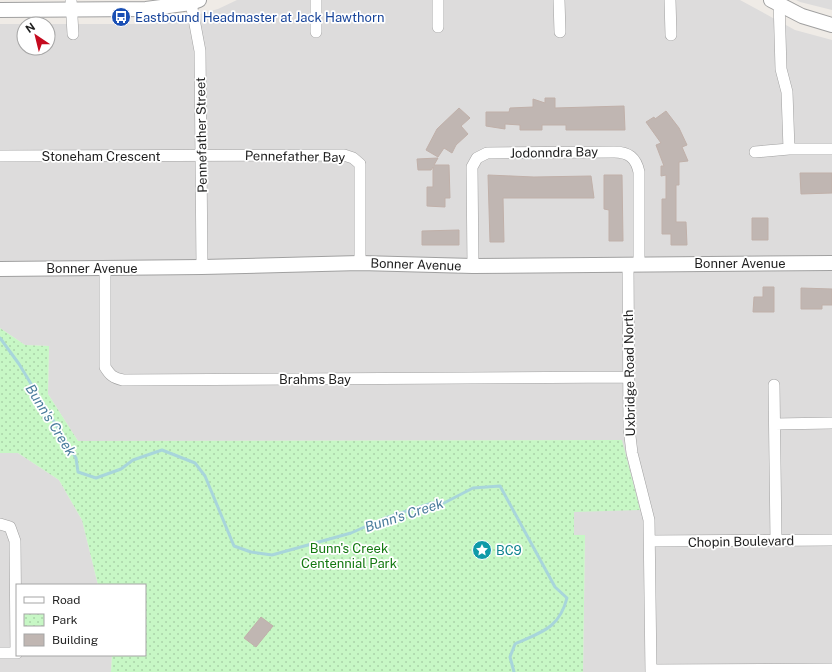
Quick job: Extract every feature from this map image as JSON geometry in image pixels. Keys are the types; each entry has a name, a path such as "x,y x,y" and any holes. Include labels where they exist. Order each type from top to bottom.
{"street":[{"path":"316,0 316,32"},
{"path":"438,0 438,27"},
{"path":"559,0 560,32"},
{"path":"670,0 671,35"},
{"path":"0,10 72,5 146,9 195,1"},
{"name":"Pennefather Street","path":"195,1 200,51 202,267"},
{"path":"776,1 802,16 832,25"},
{"path":"776,1 781,69 787,92 789,149"},
{"path":"72,5 73,34"},
{"path":"755,152 789,149 832,149"},
{"name":"Jodonndra Bay","path":"473,266 472,167 477,158 487,153 624,152 632,156 637,163 639,172 633,264"},
{"name":"Stoneham Crescent","path":"0,156 202,155"},
{"name":"Pennefather Bay","path":"202,155 344,155 353,158 360,164 361,174 360,263"},
{"name":"Bonner Avenue","path":"0,269 202,267 360,263 473,266 832,263"},
{"name":"Uxbridge Road North","path":"633,264 628,377 629,428 632,453 647,513 650,541 651,671"},
{"name":"Brahms Bay","path":"105,268 105,366 109,374 115,378 130,380 628,377"},
{"path":"774,385 776,540"},
{"path":"774,424 832,423"},
{"path":"0,524 10,527 15,541 16,653 0,653"},
{"name":"Chopin Boulevard","path":"650,541 832,540"},
{"path":"651,671 832,669"}],"shaded area":[{"path":"237,0 740,0 795,30 832,40 832,672 583,672 585,535 574,535 573,512 622,440 78,441 48,394 49,346 25,345 0,328 0,24 16,24 16,56 56,56 56,24 148,24 189,17 218,9"},
{"path":"796,0 832,0 832,10 800,2"},
{"path":"0,453 18,453 59,480 82,520 98,584 16,584 16,656 112,656 111,672 0,672"}],"green space":[{"name":"Bunn's Creek Centennial Park","path":"0,328 25,345 49,346 48,394 78,441 622,440 640,510 574,512 574,535 585,535 583,672 111,672 112,656 146,656 146,584 98,584 82,520 59,480 18,453 0,453"}],"building":[{"path":"545,98 555,98 555,108 624,106 625,130 566,130 566,125 542,125 542,130 520,130 520,125 505,124 505,129 486,126 486,112 509,112 510,108 533,107 533,99 545,103"},
{"path":"459,108 470,118 461,126 468,134 456,145 452,153 444,148 438,157 426,150 437,129"},
{"path":"666,111 679,128 687,145 682,147 688,161 679,162 679,185 676,185 676,222 686,222 687,245 671,245 671,234 662,234 662,199 666,199 666,175 661,176 661,166 664,166 656,145 661,143 646,122 654,117 655,119"},
{"path":"438,158 434,165 449,165 450,198 445,198 445,207 427,206 427,187 433,187 433,167 431,170 418,170 417,159"},
{"path":"800,173 832,173 832,193 801,194"},
{"path":"488,175 534,177 591,176 594,198 503,198 504,242 490,242"},
{"path":"604,175 622,175 623,241 609,241 609,210 604,209"},
{"path":"752,218 768,218 768,240 752,240"},
{"path":"459,230 459,245 422,245 422,231"},
{"path":"763,287 774,287 774,312 753,312 754,297 763,297"},
{"path":"801,288 832,289 832,305 822,305 822,309 801,309"},
{"path":"261,617 273,626 256,647 244,638"}],"waterway":[{"name":"Bunn's Creek","path":"0,338 19,364 76,458 78,472 96,478 121,469 133,460 162,450 195,463 205,476 234,546 251,552 272,555 351,533 385,518 432,503 444,503 473,488 500,486 555,587 567,598 564,608 554,623 541,632 515,644 510,657 514,672"}],"place":[{"name":"Eastbound Headmaster at Jack Hawthorn","path":"121,17"},
{"name":"BC9","path":"482,550"}]}
